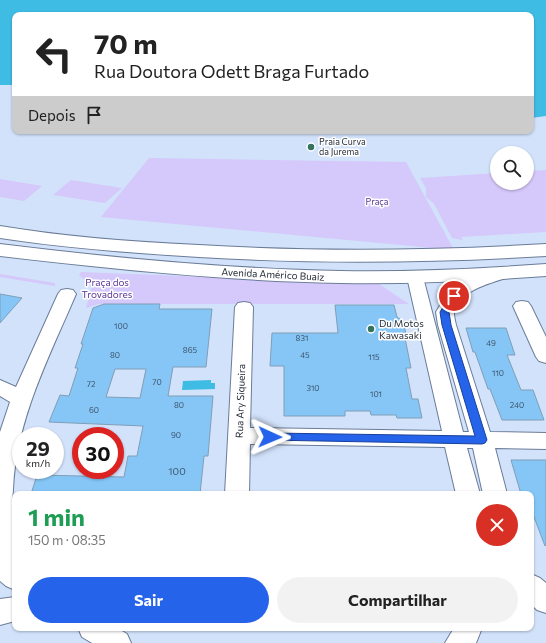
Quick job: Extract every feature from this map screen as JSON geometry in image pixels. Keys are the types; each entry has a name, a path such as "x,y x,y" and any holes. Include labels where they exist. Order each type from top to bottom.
{"main road":[{"name":"Avenida Américo Buaiz","path":"0,232 135,248 249,254 377,257 509,253 546,250"},
{"name":"Avenida Américo Buaiz","path":"0,250 86,261 260,274 395,278 500,274 546,270"},
{"path":"415,277 415,266 421,262 509,253"}],"street":[{"path":"494,491 482,440 447,325 445,312 454,296 468,285 500,274"},
{"path":"415,277 416,290 467,491"},
{"path":"6,570 0,518 0,488 5,442 21,399 67,294"},
{"path":"522,306 546,357"},
{"name":"Rua Ary Siqueira","path":"237,491 244,307"},
{"path":"0,387 21,399"},
{"path":"239,436 546,441"},
{"path":"534,589 546,601"},
{"path":"0,612 12,610"},
{"path":"97,631 117,643"},
{"path":"459,643 466,631"}],"green space":[{"name":"Praça","path":"149,158 406,162 454,250 101,217"},
{"path":"546,170 546,232 461,237 463,240 452,238 434,204 426,197 426,188 420,178 490,173 490,190 534,190 534,171"},
{"path":"0,179 42,186 24,201 0,197"},
{"path":"71,180 122,188 105,203 53,195"},
{"name":"Praça dos Trovadores","path":"81,272 379,284 409,304 99,304 86,308 92,286 79,275"},
{"path":"0,274 55,283 55,286 0,277"}],"water":[{"path":"0,0 546,0 546,116 534,118 534,12 12,12 12,85 0,85"},
{"path":"211,380 211,383 215,383 215,389 182,390 183,381"}],"building":[{"path":"0,294 22,298 0,323"},
{"path":"104,304 160,304 159,309 212,309 206,367 173,367 168,396 213,396 208,456 204,456 200,491 32,491 36,479 64,479 64,476 72,476 72,479 124,479 128,456 137,456 143,426 49,422 60,395 69,396 78,368 75,368 83,344 81,344 93,308","holes":["115,369 146,369 140,398 106,397"]},
{"path":"335,305 394,305 397,317 403,321 407,338 405,338 411,368 406,368 412,399 418,399 422,418 397,418 396,415 371,415 370,411 345,411 345,416 284,416 284,366 270,366 272,333 338,333"},
{"path":"466,328 506,328 515,355 507,355 521,390 533,390 544,420 502,420 490,389 488,389 475,352 473,352"},
{"path":"511,460 546,460 545,546 534,517 534,491 520,491"}],"place":[{"name":"Praia Curva da Jurema","path":"311,147"},
{"name":"Du Motos Kawasaki","path":"371,329"}],"route":[{"path":"270,437 482,440 447,325 445,312 454,296"}]}
